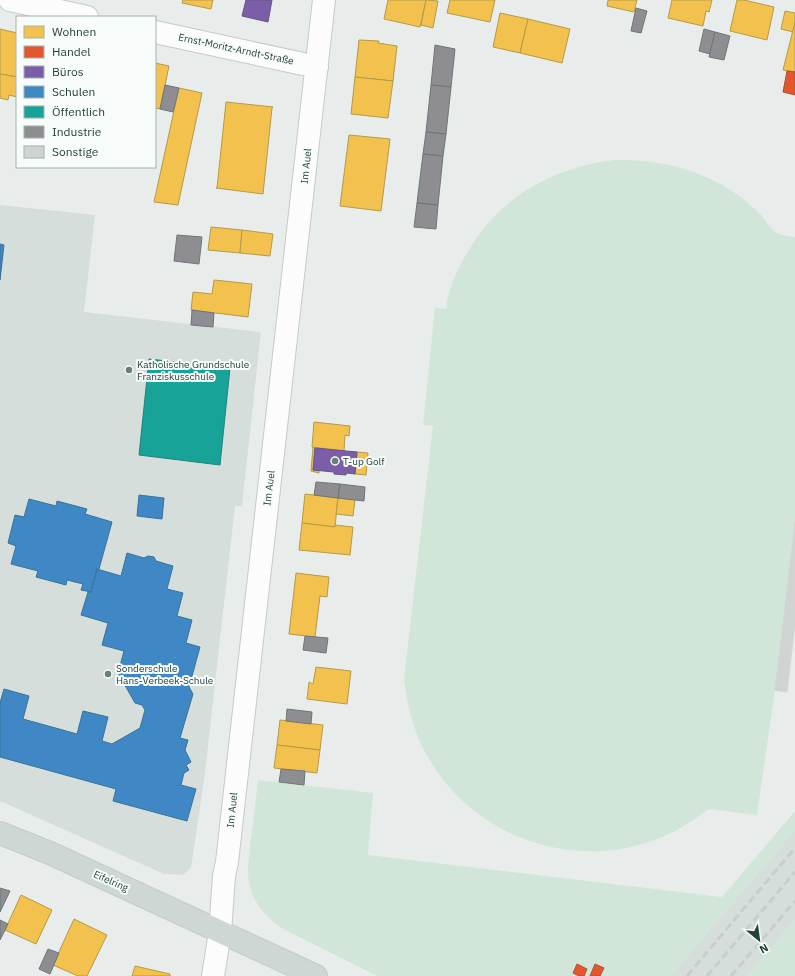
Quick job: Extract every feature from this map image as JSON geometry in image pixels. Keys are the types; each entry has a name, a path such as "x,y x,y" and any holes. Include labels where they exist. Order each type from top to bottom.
{"main road":[{"name":"Eifelring","path":"0,833 56,856 316,976"}],"street":[{"path":"10,0 82,16"},
{"name":"Im Auel","path":"213,976 220,932 224,876 227,862 324,0"},
{"name":"Ernst-Moritz-Arndt-Straße","path":"156,32 317,67"}],"shaded area":[{"path":"0,205 95,215 84,312 261,332 242,506 235,506 205,773 191,868 183,875 164,874 0,801"},
{"path":"795,830 795,920 747,976 670,976"}],"green space":[{"path":"614,160 647,161 679,167 709,178 738,195 761,215 777,233 795,237 795,623 787,692 775,690 757,815 709,809 662,837 628,848 593,851 559,848 525,839 494,824 466,804 442,778 423,748 410,714 404,679 433,426 423,425 435,308 446,309 454,280 467,253 480,233 511,201 529,188 569,170"},
{"path":"258,780 373,793 368,855 722,897 795,811 795,830 670,976 377,976 277,925 264,913 254,898 248,871"},
{"path":"795,920 795,976 747,976"}],"building: Wohnen":[{"path":"183,0 213,0 211,9 182,3"},
{"path":"388,0 426,0 420,27 384,19"},
{"path":"426,0 438,1 433,28 421,25"},
{"path":"450,0 495,0 490,22 447,13"},
{"path":"608,0 637,0 634,12 607,6"},
{"path":"672,0 712,0 709,12 706,11 703,26 668,18"},
{"path":"737,0 744,0 774,7 767,40 730,31"},
{"path":"785,11 795,13 793,32 781,29"},
{"path":"500,13 528,19 520,53 493,47"},
{"path":"528,19 570,29 562,63 520,53"},
{"path":"795,22 795,72 783,70"},
{"path":"0,29 16,33 16,77 0,74"},
{"path":"359,40 379,41 378,43 397,46 393,81 355,77"},
{"path":"156,63 169,66 160,109 156,108"},
{"path":"0,74 16,77 16,97 9,95 8,100 0,98"},
{"path":"355,77 393,81 388,118 351,114"},
{"path":"179,88 202,93 178,205 154,202"},
{"path":"226,102 273,107 263,194 216,188"},
{"path":"349,135 390,139 381,211 340,206"},
{"path":"211,227 242,230 240,253 208,250"},
{"path":"242,230 273,234 270,256 240,253"},
{"path":"214,280 252,284 248,317 191,310 193,292 212,294"},
{"path":"314,422 350,426 349,436 345,435 344,451 312,447"},
{"path":"313,447 315,448 313,470 319,471 319,473 311,471"},
{"path":"357,452 368,453 366,475 355,474"},
{"path":"305,494 338,498 335,527 302,523"},
{"path":"338,498 355,500 353,516 336,514"},
{"path":"302,523 335,527 335,525 353,527 350,555 299,550"},
{"path":"296,573 329,577 327,597 320,596 315,637 289,634"},
{"path":"316,667 351,671 347,704 307,699 309,682 313,684"},
{"path":"280,720 323,725 320,750 277,745"},
{"path":"277,745 320,750 317,773 274,768"},
{"path":"21,895 52,910 36,944 5,930"},
{"path":"74,919 107,935 87,976 78,976 53,965"},
{"path":"135,966 170,974 170,976 132,976"}],"building: Handel":[{"path":"787,71 795,72 795,95 783,92"},
{"path":"577,964 587,969 584,976 579,976 573,973"},
{"path":"595,964 604,968 600,976 590,976"}],"building: Büros":[{"path":"246,0 272,0 268,22 242,16"},
{"path":"315,448 357,452 355,474 334,474 334,472 313,470"}],"building: Schulen":[{"path":"0,244 4,245 0,280"},
{"path":"139,495 164,498 162,519 137,516"},
{"path":"29,499 56,506 57,501 87,509 85,514 112,522 91,592 81,590 83,584 67,580 66,585 36,577 38,571 11,564 16,546 8,543 15,515 24,517"},
{"path":"127,553 144,558 148,556 154,557 156,561 173,566 167,589 183,593 177,616 192,620 186,643 200,647 189,687 193,694 180,738 188,740 185,750 191,762 186,765 189,770 184,773 181,785 196,789 187,821 113,801 116,789 0,757 0,703 4,689 29,696 23,719 77,734 83,711 108,717 102,741 112,744 140,728 145,710 142,705 135,703 118,673 124,651 102,645 108,623 81,615 88,592 91,592 97,569 121,576"}],"building: Öffentlich":[{"path":"149,359 230,368 220,465 139,455"}],"building: Industrie":[{"path":"636,8 647,11 641,33 631,31"},
{"path":"704,29 715,32 710,54 699,51"},
{"path":"715,32 730,36 724,60 709,57"},
{"path":"435,45 455,49 451,87 431,85"},
{"path":"165,85 179,88 173,112 160,109"},
{"path":"431,85 451,87 446,134 426,132"},
{"path":"426,132 446,134 443,156 423,154"},
{"path":"423,154 443,156 438,205 417,203"},
{"path":"417,203 438,205 436,229 414,227"},
{"path":"177,235 202,237 199,264 174,261"},
{"path":"192,310 214,313 213,327 191,325"},
{"path":"316,482 340,484 338,498 314,495"},
{"path":"340,484 365,487 364,501 338,498"},
{"path":"305,636 328,638 326,653 303,650"},
{"path":"287,709 312,712 311,724 286,721"},
{"path":"281,769 305,771 304,785 279,782"},
{"path":"0,888 10,891 0,912"},
{"path":"0,920 8,924 0,940"},
{"path":"48,949 59,953 50,974 39,969"}],"building: Sonstige":[{"path":"795,523 795,623 787,692 775,690"}],"railway":[{"path":"687,976 795,848"},
{"path":"707,976 795,872"},
{"path":"731,976 795,901"}],"place":[{"name":"Katholische Grundschule Franziskusschule","path":"129,370"},
{"name":"T-up Golf","path":"335,461"},
{"name":"Sonderschule Hans-Verbeek-Schule","path":"108,674"}]}
